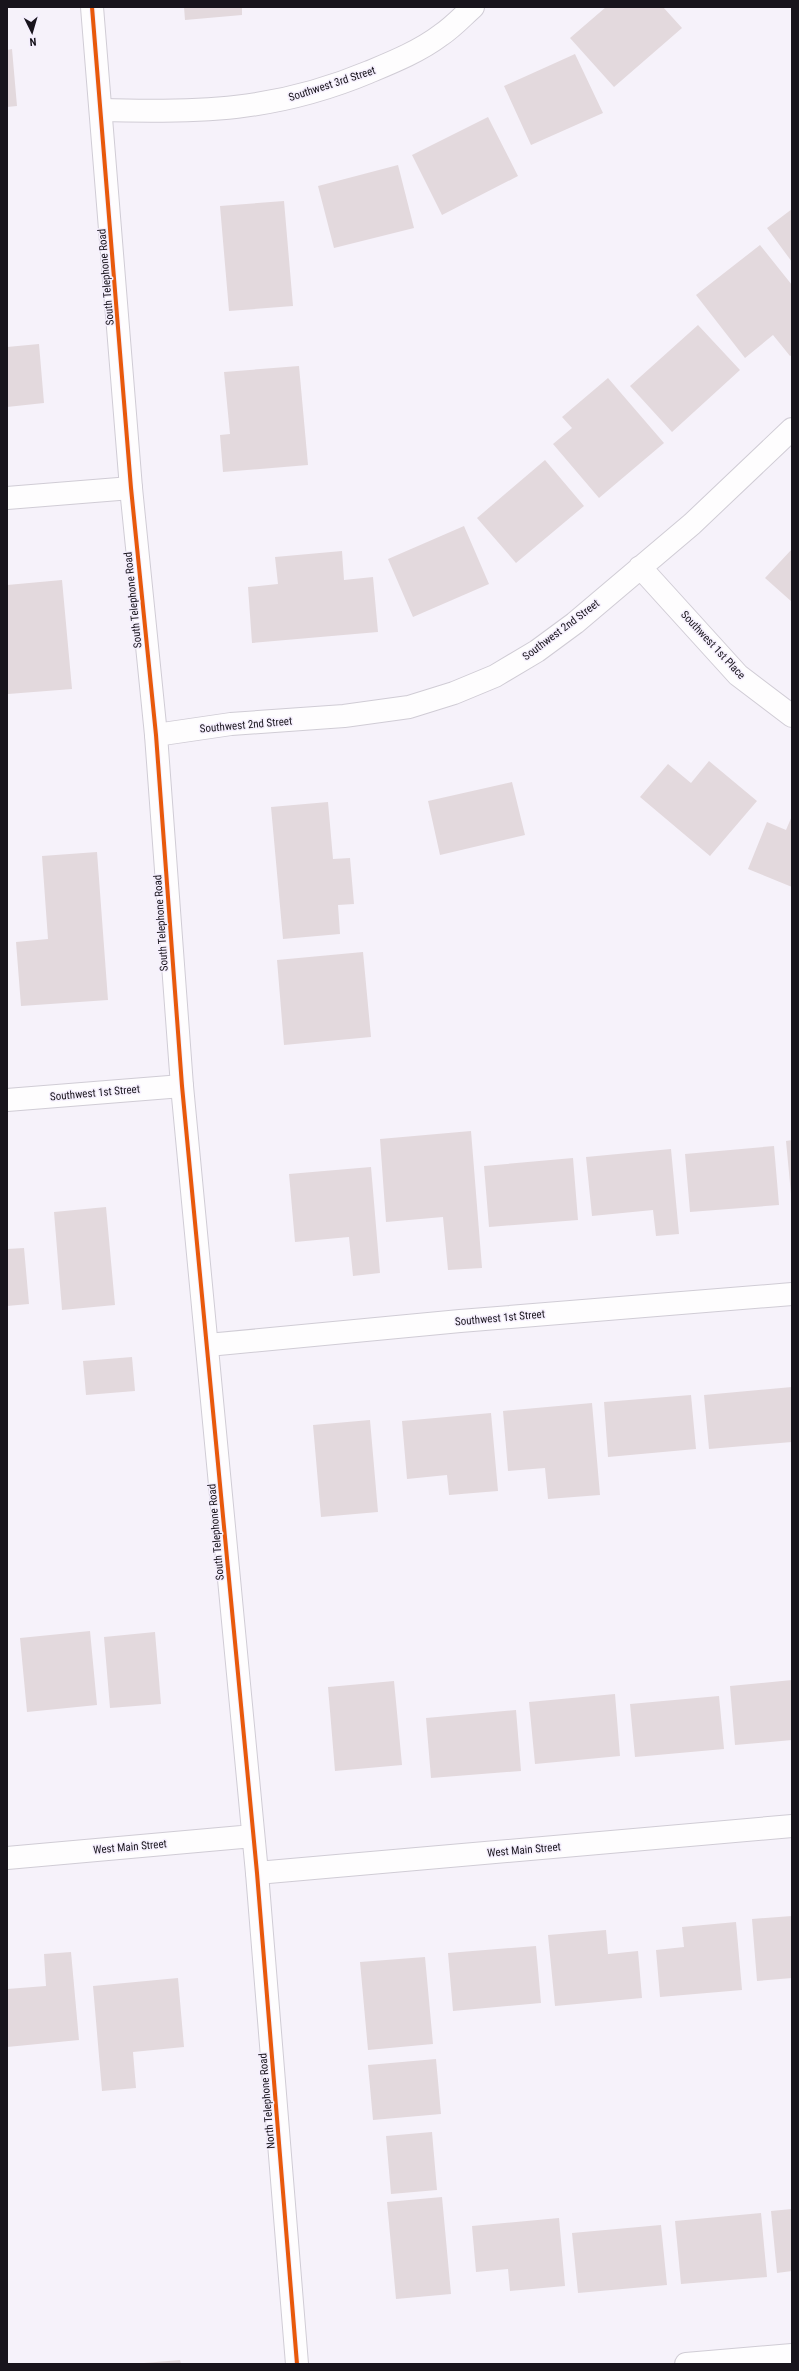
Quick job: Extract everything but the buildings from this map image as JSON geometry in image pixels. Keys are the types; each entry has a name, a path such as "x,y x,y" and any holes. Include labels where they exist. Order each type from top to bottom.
{"street":[{"name":"South Telephone Road","path":"92,7 102,110 131,488 156,735 182,1086 208,1345 253,1836"},
{"name":"Southwest 3rd Street","path":"102,110 171,112 237,108 273,102 313,92 393,62 441,35 473,7"},
{"name":"Southwest 2nd Street","path":"156,735 231,724 344,716 408,707 454,693 495,676 537,651 575,623 692,524 792,429"},
{"path":"7,498 131,488"},
{"name":"Southwest 1st Place","path":"640,567 738,675 792,716"},
{"name":"Southwest 1st Street","path":"7,1100 182,1086"},
{"name":"Southwest 1st Street","path":"208,1345 460,1321 792,1294"},
{"name":"West Main Street","path":"257,1873 792,1826"},
{"name":"West Main Street","path":"7,1858 253,1836"},
{"name":"North Telephone Road","path":"253,1836 297,2364"},
{"path":"686,2364 792,2355"}],"cycle path":[{"path":"92,7 131,488 156,735 182,1086 257,1873 297,2364"}]}
